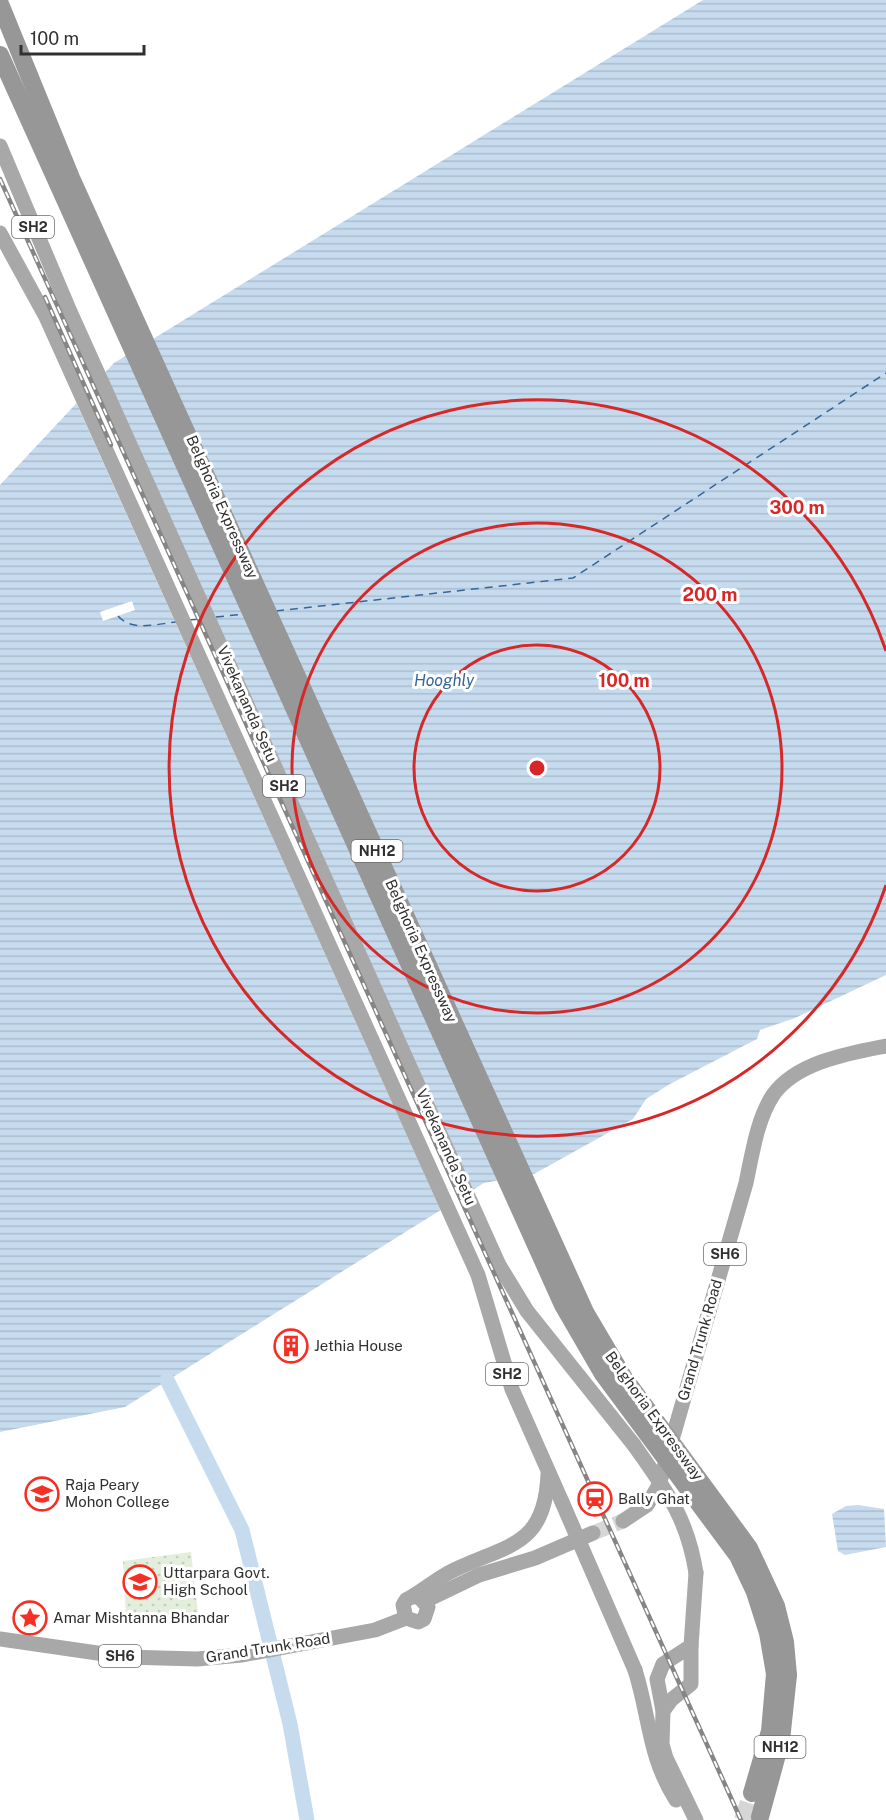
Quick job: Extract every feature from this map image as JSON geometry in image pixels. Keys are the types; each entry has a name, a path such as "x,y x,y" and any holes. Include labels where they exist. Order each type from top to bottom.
{"highway":[{"name":"Belghoria Expressway","path":"0,4 71,178 585,1312 624,1378 749,1548 776,1606 784,1641 781,1674 782,1740 760,1817"},
{"name":"Belghoria Expressway","path":"0,55 563,1305 603,1374 738,1556 755,1592 781,1674 775,1693 770,1731 752,1793"}],"main road":[{"name":"Vivekananda Setu","path":"0,146 68,307 499,1265 527,1311 616,1421 681,1516 692,1547 696,1573 691,1647"},
{"name":"Vivekananda Setu","path":"0,232 46,318 478,1275 512,1389 548,1468"},
{"name":"Grand Trunk Road","path":"623,1521 647,1505 659,1485 754,1145 773,1095 781,1086 804,1070 843,1056 886,1046"},
{"path":"548,1468 635,1670 657,1765 690,1816"},
{"path":"411,1605 446,1574 506,1549 530,1532 543,1512 548,1468"},
{"name":"Grand Trunk Road","path":"0,1639 159,1660 242,1655 375,1630 411,1605 479,1575 535,1558 593,1533"},
{"path":"690,1816 666,1758 661,1729 663,1711 657,1679 660,1668 675,1654 691,1647"},
{"name":"SH2","path":"663,1711 671,1700 691,1684 691,1647"}],"green space":[{"path":"191,1552 198,1613 126,1617 123,1561"}],"water":[{"name":"Hooghly","path":"703,0 886,0 886,975 795,1018 760,1030 757,1039 646,1099 633,1119 534,1174 484,1183 125,1407 0,1432 0,485 114,363"},
{"path":"858,1505 884,1509 886,1547 845,1555 838,1551 832,1514 846,1506"}],"pier":[{"path":"102,371 474,1193 442,1213 75,400"},
{"path":"132,601 135,610 103,621 100,612"}],"waterway":[{"path":"167,1380 242,1530 290,1724 307,1820"}],"ferry route":[{"path":"276,611 573,578 886,373"},
{"path":"216,617 244,614"},
{"path":"118,616 130,624 137,625 176,622"},
{"path":"189,620 199,619"}],"tunnel":[{"path":"593,1533 623,1521"},
{"path":"743,1820 752,1793"}],"railway":[{"path":"0,179 741,1820"},
{"path":"45,297 111,445"}],"place":[{"name":"Jethia House","path":"291,1346"},
{"name":"Raja Peary Mohon College","path":"42,1494"},
{"name":"Bally Ghat","path":"595,1499"},
{"name":"Uttarpara Govt. High School","path":"140,1582"},
{"name":"Amar Mishtanna Bhandar","path":"30,1618"}]}
